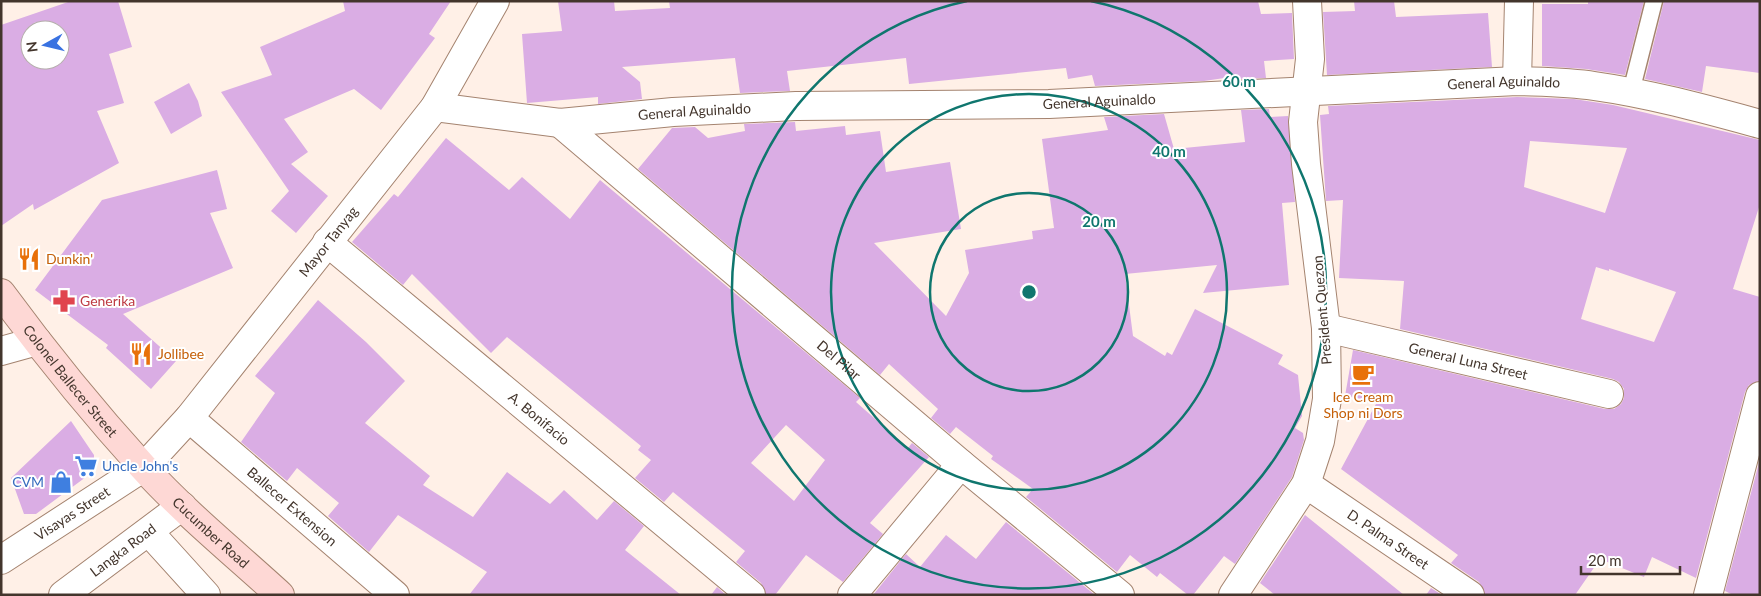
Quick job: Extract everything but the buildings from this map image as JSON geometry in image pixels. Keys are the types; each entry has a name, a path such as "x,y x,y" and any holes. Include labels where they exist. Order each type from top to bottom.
{"main road":[{"name":"Colonel Ballecer Street","path":"1,293 37,341 144,467"},
{"name":"Cucumber Road","path":"144,467 182,506 280,595"}],"street":[{"name":"Mayor Tanyag","path":"144,467 189,418 435,107 495,1"},
{"name":"President Quezon","path":"1233,595 1306,484 1320,441 1327,399 1326,328 1306,164 1303,122 1310,59 1307,1"},
{"path":"1517,81 1519,1"},
{"name":"General Aguinaldo","path":"435,107 560,123 673,112 796,106 1049,104 1517,81 1592,86 1631,92 1678,101 1760,124"},
{"name":"Del Pilar","path":"560,123 961,464 1120,595"},
{"name":"A. Bonifacio","path":"327,242 751,595"},
{"name":"General Luna Street","path":"1326,328 1610,394"},
{"path":"1,351 37,341"},
{"path":"1708,595 1760,396"},
{"name":"Ballecer Extension","path":"189,418 395,595"},
{"path":"852,595 961,464"},
{"name":"Visayas Street","path":"1,560 144,467"},
{"name":"D. Palma Street","path":"1306,484 1470,595"},
{"name":"Langka Road","path":"63,595 182,506"},
{"path":"149,532 206,595"}],"lane":[{"path":"1631,92 1654,1"}],"place":[{"name":"Dunkin'","path":"29,259"},
{"name":"Generika","path":"64,301"},
{"name":"Jollibee","path":"141,354"},
{"name":"Ice Cream Shop ni Dors","path":"1363,374"},
{"name":"Uncle John's","path":"86,466"},
{"name":"CVM","path":"61,482"}]}
